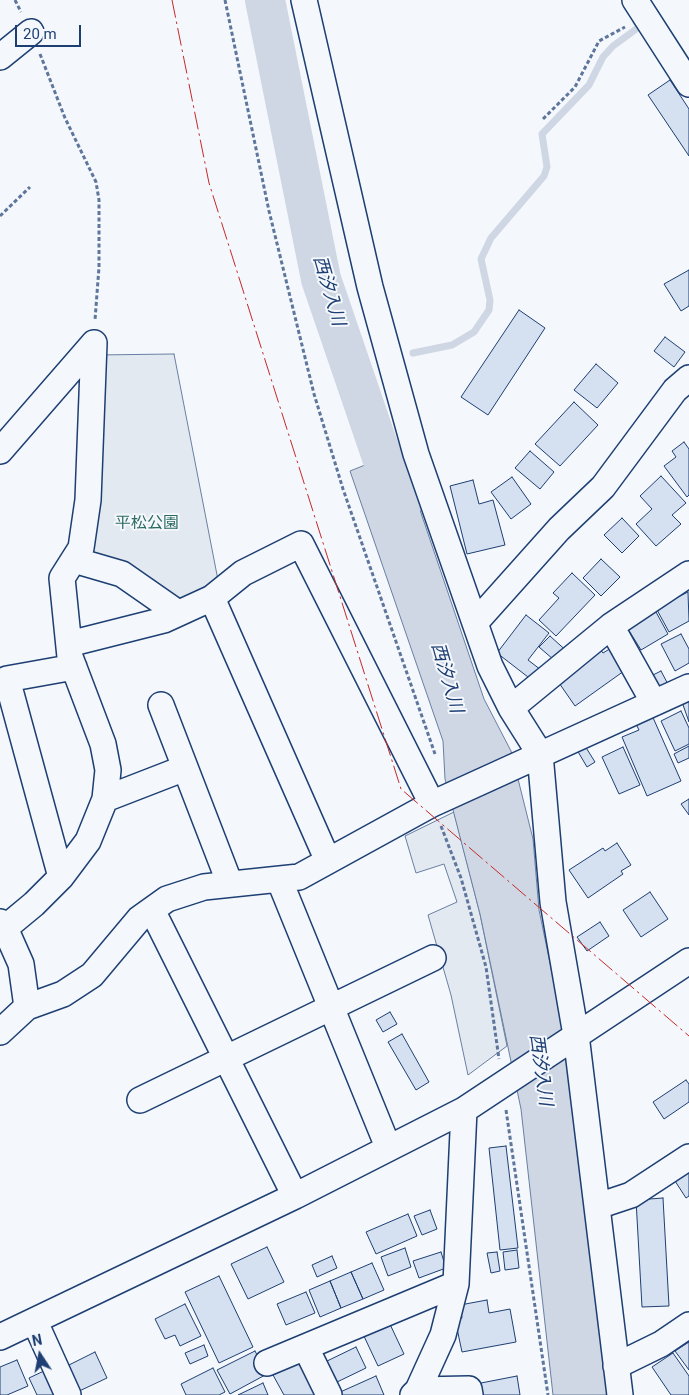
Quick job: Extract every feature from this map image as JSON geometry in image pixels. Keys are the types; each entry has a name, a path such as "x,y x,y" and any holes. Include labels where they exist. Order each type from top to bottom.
{"street":[{"path":"304,0 372,296 416,454 490,666 511,708 540,754 553,902 576,1035 620,1395"},
{"path":"633,12 689,84"},
{"path":"0,57 31,32"},
{"path":"0,451 94,343"},
{"path":"27,1007 21,964 3,925 34,904 61,877 88,841 105,799 108,770 103,744 71,655 62,578 81,548 88,500 94,343"},
{"path":"475,623 559,529 603,488 675,390 689,378"},
{"path":"61,877 7,679 164,620 212,598 243,573 301,544 432,804"},
{"path":"74,560 122,574 178,612"},
{"path":"511,708 611,626 689,574"},
{"path":"212,598 328,861"},
{"path":"611,626 654,703"},
{"path":"0,1032 27,1007 63,994 92,975 139,919 167,899 204,887 299,877 432,804 689,687"},
{"path":"161,705 230,884"},
{"path":"105,799 186,768"},
{"path":"279,879 388,1147"},
{"path":"152,910 295,1196"},
{"path":"140,1100 331,1006 434,958"},
{"path":"0,1337 35,1322 295,1196 464,1110 502,1083 689,961"},
{"path":"464,1110 456,1284 443,1335 416,1392 469,1389 470,1395"},
{"path":"598,1206 631,1195 689,1157"},
{"path":"267,1363 456,1284"},
{"path":"35,1322 68,1395"},
{"path":"616,1366 661,1344 689,1325"},
{"path":"306,1348 329,1395"}],"path":[{"path":"15,0 31,32 65,118 96,182 99,200 99,267 94,343"},
{"path":"225,0 270,210 314,394 343,489 436,755"},
{"path":"543,119 575,88 600,41 633,12"},
{"path":"0,216 30,187"},
{"path":"432,804 461,878 486,967 548,1395"}],"green space":[{"name":"平松公園","path":"174,354 218,580 167,614 121,579 77,567 96,355"},
{"path":"454,812 480,914 507,1046 468,1075 451,995 428,915 457,902 444,864 416,873 405,836"}],"water":[{"path":"400,451 484,699 511,751 533,839 539,910 561,1016 608,1395 553,1395 521,1109 480,914 445,779 443,741 350,471"}],"building":[{"path":"670,80 689,109 689,156 648,95"},
{"path":"689,270 689,306 681,311 664,284"},
{"path":"519,310 545,328 488,415 461,397"},
{"path":"665,337 685,352 674,367 654,351"},
{"path":"596,364 618,383 597,408 574,390"},
{"path":"574,402 598,425 560,466 535,444"},
{"path":"684,442 689,449 689,495 687,497 664,466 676,457 672,451"},
{"path":"530,451 554,472 540,489 515,468"},
{"path":"661,476 686,503 672,515 681,524 656,546 636,524 652,509 640,496"},
{"path":"512,477 531,504 511,519 491,492"},
{"path":"473,480 479,504 493,500 505,545 467,554 450,486"},
{"path":"622,518 639,536 622,553 604,535"},
{"path":"601,559 620,577 601,596 583,578"},
{"path":"572,573 595,595 556,636 539,620 559,598 553,593"},
{"path":"688,592 689,621 669,632 656,608"},
{"path":"656,612 668,634 641,650 628,629"},
{"path":"526,615 549,633 528,660 545,673 537,684 497,653"},
{"path":"681,634 689,649 689,663 675,671 661,644"},
{"path":"550,636 571,655 561,666 539,647"},
{"path":"616,645 631,666 575,706 557,680 600,649 603,653"},
{"path":"661,671 670,688 656,695 647,678"},
{"path":"689,696 689,722 681,699"},
{"path":"681,711 689,728 689,744 675,751 661,721"},
{"path":"651,713 681,781 647,796 622,737 639,730 634,720"},
{"path":"585,746 595,762 587,767 577,750"},
{"path":"689,746 689,758 678,763 674,754"},
{"path":"623,747 640,785 619,794 602,757"},
{"path":"689,799 689,815 681,804"},
{"path":"617,843 631,865 621,871 623,874 588,898 569,870 603,848 605,851"},
{"path":"650,892 668,919 641,937 623,910"},
{"path":"600,922 609,936 587,951 577,937"},
{"path":"390,1012 397,1024 383,1032 376,1020"},
{"path":"402,1034 429,1082 416,1090 388,1042"},
{"path":"686,1080 689,1084 689,1102 664,1119 653,1102"},
{"path":"506,1146 518,1248 500,1250 489,1148"},
{"path":"689,1171 689,1196 686,1198 675,1181"},
{"path":"663,1198 669,1306 642,1307 636,1200"},
{"path":"430,1210 437,1229 422,1235 414,1216"},
{"path":"408,1214 417,1236 376,1254 366,1232"},
{"path":"267,1247 284,1282 248,1299 231,1264"},
{"path":"405,1248 411,1267 388,1276 381,1257"},
{"path":"517,1250 519,1268 505,1270 503,1252"},
{"path":"441,1252 446,1268 419,1278 413,1261"},
{"path":"497,1252 500,1271 491,1273 487,1253"},
{"path":"332,1256 337,1268 317,1277 312,1265"},
{"path":"372,1263 384,1290 363,1299 351,1272"},
{"path":"351,1272 363,1299 341,1308 330,1281"},
{"path":"219,1276 253,1347 219,1363 185,1292"},
{"path":"330,1281 341,1308 320,1317 309,1290"},
{"path":"306,1292 315,1313 286,1325 277,1304"},
{"path":"487,1300 489,1313 510,1309 516,1342 462,1352 455,1319 462,1318 460,1305"},
{"path":"185,1304 201,1336 180,1346 175,1335 165,1339 155,1319"},
{"path":"388,1320 404,1354 378,1366 362,1332"},
{"path":"689,1342 689,1370 675,1351"},
{"path":"204,1345 208,1356 190,1364 185,1353"},
{"path":"356,1347 366,1368 335,1383 325,1362"},
{"path":"255,1351 267,1374 230,1394 217,1370"},
{"path":"95,1352 107,1378 75,1393 63,1368"},
{"path":"673,1353 689,1376 689,1395 671,1395 652,1367"},
{"path":"17,1360 28,1386 7,1395 0,1395 0,1367"},
{"path":"299,1362 317,1395 284,1395 273,1375"},
{"path":"213,1368 225,1392 219,1395 186,1395 181,1384"},
{"path":"46,1370 57,1395 37,1395 29,1378"},
{"path":"376,1376 384,1395 339,1395 338,1393"},
{"path":"517,1376 520,1395 483,1395 481,1383"},
{"path":"263,1383 268,1395 238,1395"}],"waterway":[{"name":"西汐入川","path":"265,0 321,279 400,510"},
{"path":"413,353 452,345 474,332 489,310 490,300 481,259 491,238 544,176 547,167 542,134 589,85 603,57 613,46 639,27 636,22"}],"power":[{"path":"172,0 209,183 401,789 689,1036"}]}
